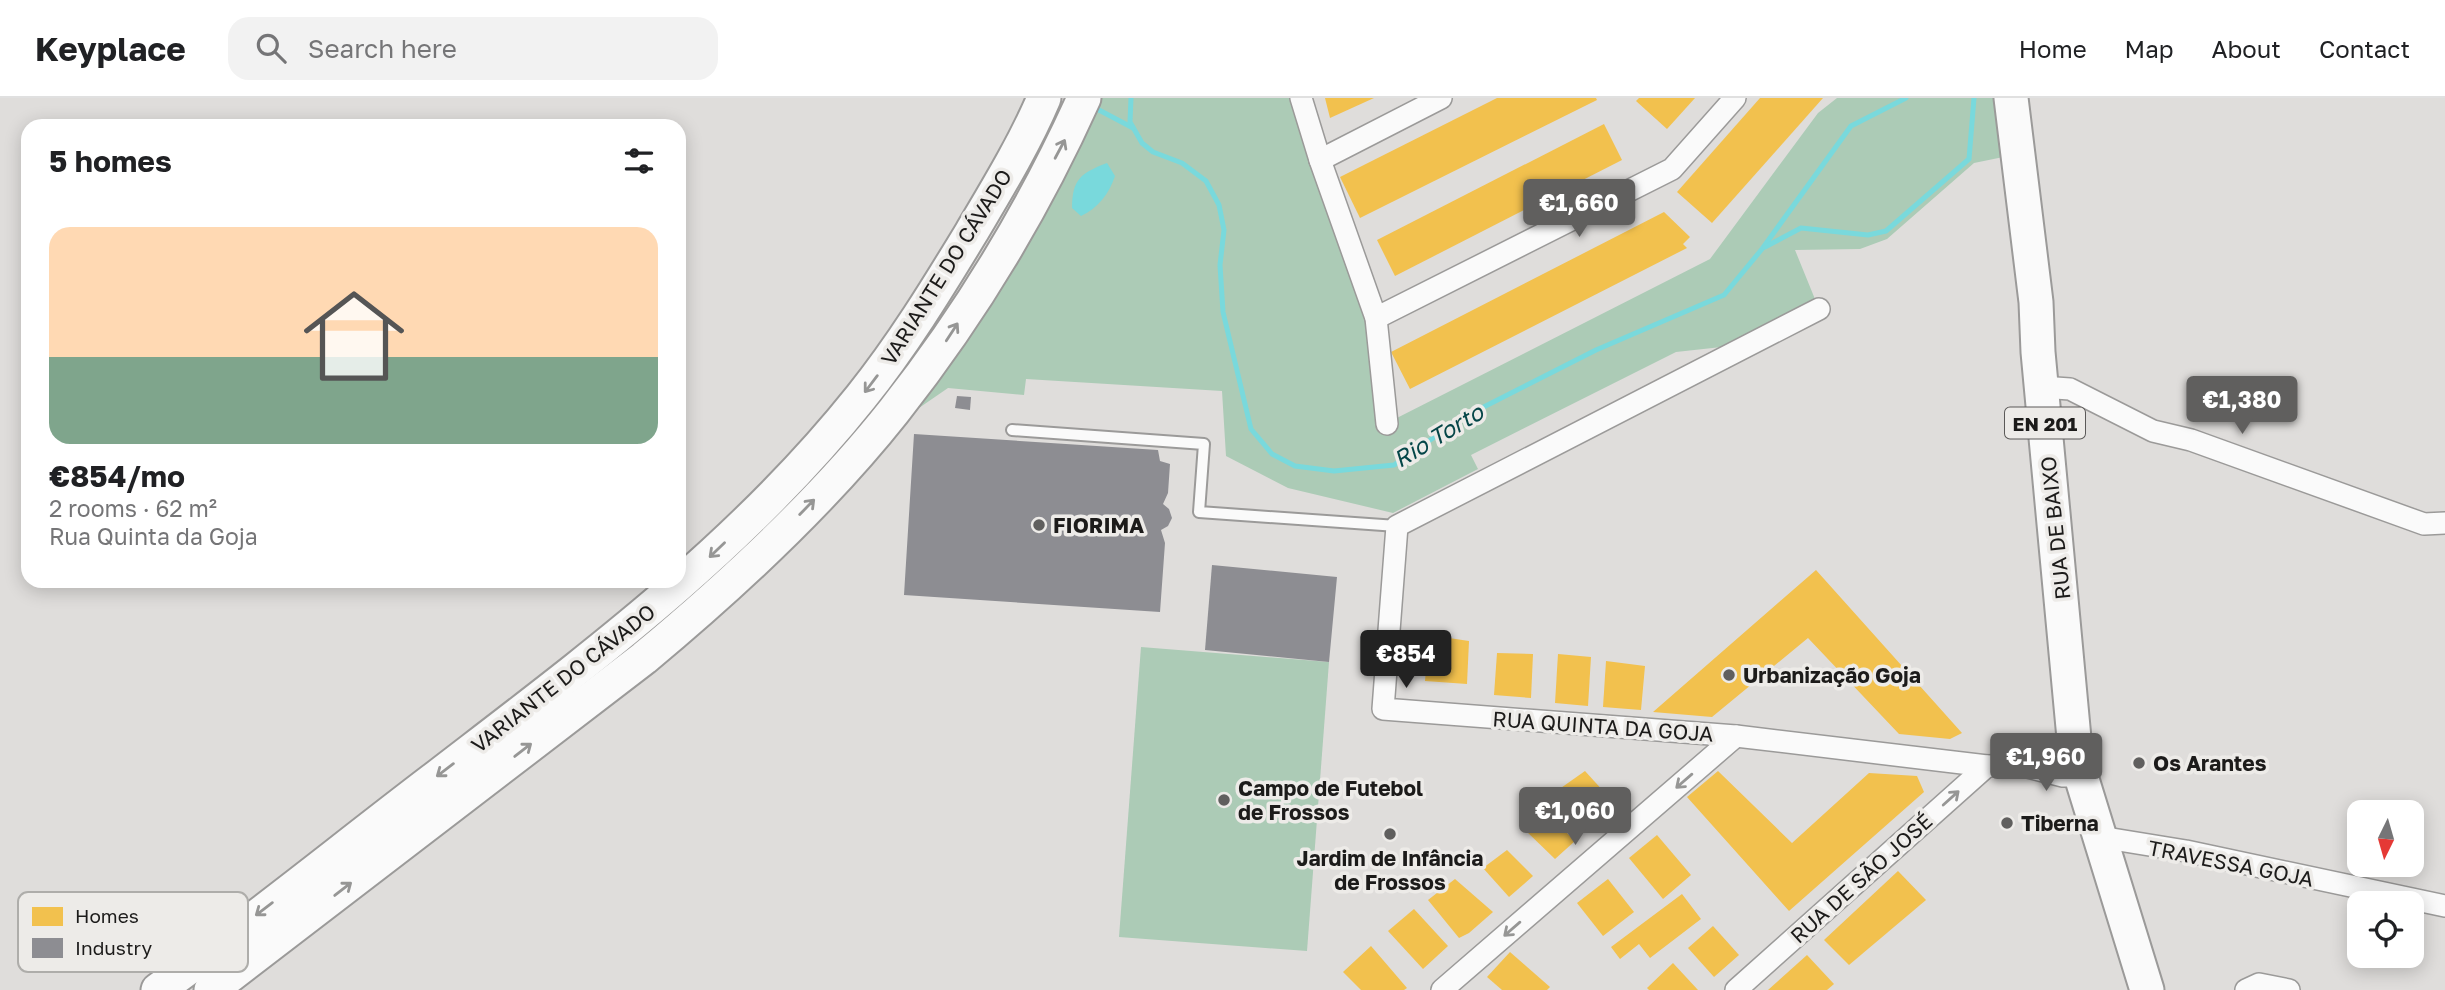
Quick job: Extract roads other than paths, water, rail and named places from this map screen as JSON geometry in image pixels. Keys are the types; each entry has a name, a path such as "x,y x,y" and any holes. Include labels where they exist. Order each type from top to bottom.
{"main road":[{"name":"VARIANTE DO CÁVADO","path":"686,578 765,504 861,397 948,272 1001,182 1044,98"},
{"name":"VARIANTE DO CÁVADO","path":"248,962 644,658 687,622 785,530 892,414 935,358 1033,200 1084,98"},
{"name":"RUA DE BAIXO","path":"2011,98 2036,302 2041,387 2078,763"},
{"name":"VARIANTE DO CÁVADO","path":"248,922 619,637 675,588"},
{"name":"EN 201","path":"2078,763 2147,990"},
{"name":"VARIANTE DO CÁVADO","path":"159,990 182,972"},
{"name":"VARIANTE DO CÁVADO","path":"211,990 234,972"}],"street":[{"path":"1301,98 1376,318 1387,424"},
{"path":"1320,160 1441,98"},
{"path":"1376,318 1672,169 1735,98"},
{"path":"1397,526 1819,309"},
{"path":"2041,387 2070,389 2153,431 2191,440 2424,524 2445,523"},
{"name":"RUA QUINTA DA GOJA","path":"1397,526 1383,709 1736,736 1987,766 2078,763"},
{"path":"1442,990 1736,736"},
{"name":"RUA DE SÃO JOSÉ","path":"1736,990 1987,766"},
{"name":"TRAVESSA GOJA","path":"2104,849 2150,847 2186,851 2445,906"},
{"path":"2246,990 2259,984 2289,990"}],"lane":[{"path":"1012,430 1204,444 1199,512 1397,526"}],"water":[{"path":"1107,163 1115,176 1110,189 1098,205 1081,216 1072,208 1076,184 1084,174"}],"waterway":[{"name":"Rio Torto","path":"1131,98 1130,122 1142,143 1153,152 1182,163 1206,181 1219,205 1224,230 1220,265 1223,312 1251,429 1272,454 1295,466 1334,471 1394,465 1462,418 1596,350 1724,295 1762,249 1851,126 1906,98"},
{"name":"Rio Torto","path":"1765,247 1801,228 1868,235 1886,231 1969,159 1974,98"},
{"path":"1099,110 1133,128"}],"place":[{"name":"FIORIMA","path":"1039,525"},
{"name":"Urbanização Goja","path":"1729,675"},
{"name":"Os Arantes","path":"2139,763"},
{"name":"Campo de Futebol de Frossos","path":"1224,800"},
{"name":"Tiberna","path":"2007,823"},
{"name":"Jardim de Infância de Frossos","path":"1390,834"}]}
